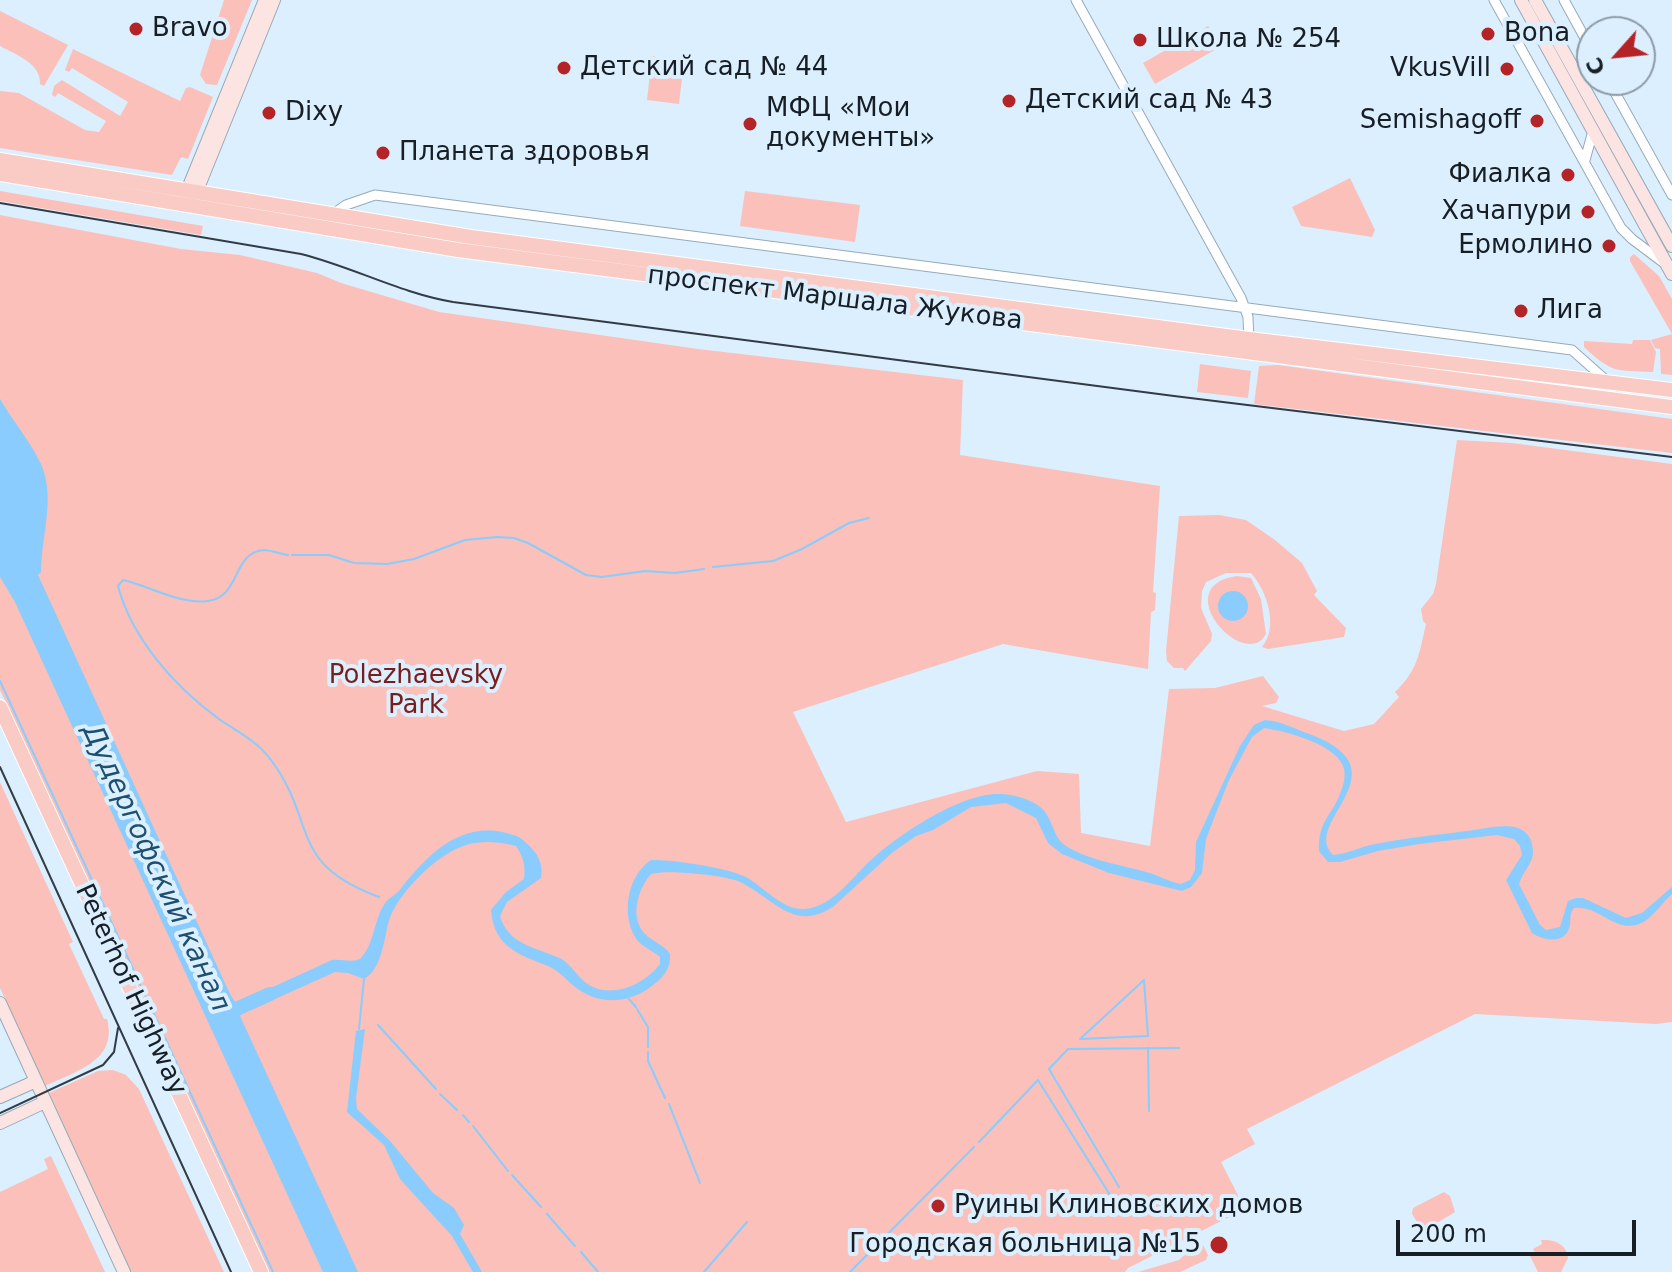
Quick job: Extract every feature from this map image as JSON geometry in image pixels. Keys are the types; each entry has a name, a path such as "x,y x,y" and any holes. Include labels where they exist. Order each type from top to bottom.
{"main road":[{"name":"проспект Маршала Жукова","path":"0,160 458,250 1248,346 1672,390"},
{"name":"проспект Маршала Жукова","path":"0,174 332,215 1672,407"},
{"name":"Peterhof Highway","path":"0,707 261,1272"},
{"name":"Peterhof Highway","path":"0,727 250,1272"}],"street":[{"path":"190,197 265,0"},
{"path":"190,197 274,0"},
{"path":"1076,0 1245,306 1248,346"},
{"path":"1494,0 1621,228 1669,270"},
{"path":"1521,0 1669,270"},
{"path":"1535,0 1672,244"},
{"path":"1564,0 1576,22"},
{"path":"1617,96 1672,195"},
{"path":"1585,160 1593,131"},
{"path":"332,215 346,205 375,195 400,197 1245,306 1572,350 1608,382"},
{"path":"0,1003 124,1272"},
{"path":"0,1097 36,1081"},
{"path":"0,1123 45,1102"}],"green space":[{"path":"224,0 252,0 217,85 206,84 200,75"},
{"path":"0,11 68,45 44,86 40,84 32,65 0,46"},
{"path":"1208,26 1220,47 1155,84 1143,63"},
{"path":"73,49 180,101 186,88 190,87 213,97 188,159 181,157 172,175 0,148 0,91 19,93 85,130 99,132 106,121 58,93 55,97 52,95 54,86 62,80 120,116 128,102 72,68 69,72 65,70"},
{"path":"652,56 684,60 679,104 647,100"},
{"path":"1350,178 1375,230 1372,237 1301,226 1292,207"},
{"path":"0,191 203,226 201,235 0,201"},
{"path":"745,191 860,205 855,242 740,226"},
{"name":"Polezhaevsky Park","path":"0,215 181,249 240,255 317,273 439,312 698,349 963,380 960,455 1160,486 1153,592 1156,593 1155,610 1151,612 1148,669 1003,644 793,712 846,822 1037,771 1079,774 1081,833 1150,846 1169,689 1215,688 1263,676 1279,697 1276,703 1262,706 1344,731 1374,724 1399,697 1395,692 1413,669 1426,624 1421,609 1433,594 1436,584 1457,440 1512,443 1672,464 1672,1022 1656,1024 1475,1014 1247,1129 1255,1144 1221,1162 1245,1209 1125,1272 268,1272 0,690"},
{"path":"1634,254 1659,276 1672,299 1672,334 1630,261"},
{"path":"1672,334 1672,375 1661,374 1660,349 1655,348 1651,340"},
{"path":"1633,340 1650,340 1656,352 1653,372 1615,369 1584,347 1584,341 1632,344"},
{"path":"1200,364 1251,371 1248,398 1197,392"},
{"path":"1278,365 1672,419 1672,453 1254,404 1259,366"},
{"path":"1219,515 1246,520 1302,563 1317,591 1314,595 1346,628 1344,637 1268,649 1262,647 1270,630 1270,620 1262,589 1251,573 1226,573 1206,582 1202,591 1201,608 1212,634 1211,641 1185,671 1174,668 1167,661 1166,651 1179,516"},
{"path":"1237,576 1251,578 1261,599 1266,634 1256,643 1243,643 1229,635 1209,609 1209,595 1217,583"},
{"path":"0,782 73,942 69,944 104,1019 107,1019 109,1033 100,1055 92,1063 45,1086 0,988"},
{"path":"113,1070 126,1075 139,1089 224,1272 131,1272 49,1093 98,1071"},
{"path":"51,1156 105,1272 0,1272 0,1192 48,1169 44,1159"},
{"path":"1444,1192 1450,1196 1455,1212 1427,1229 1421,1228 1412,1214 1413,1208"},
{"path":"1541,1240 1551,1240 1565,1249 1568,1258 1561,1272 1538,1272 1530,1256 1535,1253 1533,1249 1542,1244"},
{"path":"1202,1243 1208,1255 1206,1260 1180,1272 1138,1272 1179,1260 1195,1245"}],"water":[{"name":"Дудергофский канал","path":"0,399 37,456 45,477 47,518 41,572 38,575 230,994 242,1013 240,1016 358,1272 323,1272 15,602 0,577"},
{"path":"1233,591 1244,595 1248,606 1244,617 1233,621 1222,617 1218,606 1222,595"},
{"path":"1265,720 1312,735 1339,749 1350,765 1351,781 1329,828 1326,842 1333,855 1410,838 1497,827 1517,828 1530,839 1533,851 1532,860 1519,884 1540,925 1546,930 1560,927 1568,901 1576,898 1583,898 1626,918 1642,913 1672,887 1672,894 1649,918 1635,925 1626,926 1592,911 1574,908 1566,933 1552,940 1532,933 1506,880 1522,855 1514,839 1497,835 1419,844 1328,862 1319,851 1319,841 1343,785 1345,772 1340,760 1322,746 1285,732 1264,728 1252,737 1229,780 1206,839 1202,873 1191,887 1182,891 1109,873 1062,854 1048,843 1036,818 1006,803 971,807 893,852 834,906 820,914 795,915 731,879 681,872 651,874 639,895 637,920 645,934 670,954 668,968 660,979 635,996 606,1000 578,989 552,968 518,953 502,941 493,923 491,910 506,892 524,879 523,861 516,846 479,842 443,857 408,888 392,913 378,962 370,975 364,979 335,972 255,1008 251,997 332,960 360,959 369,946 385,903 419,867 456,838 485,831 519,837 540,862 541,878 507,902 500,916 509,933 523,943 562,959 589,985 608,990 637,983 660,964 660,957 635,937 628,917 632,885 651,860 727,870 746,877 788,906 804,909 832,898 871,860 913,828 949,808 984,796 1005,794 1033,802 1044,810 1065,846 1098,860 1181,884 1190,880 1195,870 1196,842 1240,746 1254,725"},
{"path":"365,1029 357,1109 390,1141 433,1193 454,1208 464,1225 460,1234 482,1272 473,1272 452,1236 400,1179 384,1145 347,1112 356,1031"}],"waterway":[{"path":"713,567 773,561 849,523 869,518"},
{"path":"292,555 329,555 354,563 387,564 414,559 465,540 497,537 528,543 586,575 602,577 645,571 675,573 704,569"},
{"path":"288,555 267,550 254,553 246,558 226,592 208,601 176,598 123,580 118,586 134,625 171,677 219,719 266,753 285,783 317,855 330,870 350,884 379,897"},
{"path":"0,681 273,1272"},
{"path":"359,1029 364,979"},
{"path":"1144,980 1148,1036 1080,1039 1144,980"},
{"name":"Дудергофский канал","path":"223,1015 270,994"},
{"path":"629,999 636,1007"},
{"path":"637,1009 648,1027 648,1047"},
{"path":"378,1025 436,1089"},
{"path":"1148,1048 1149,1111"},
{"path":"1119,1187 1049,1069 1068,1049 1179,1048"},
{"path":"648,1052 648,1061 665,1098"},
{"path":"979,1142 1038,1080 1110,1195"},
{"path":"440,1094 457,1110"},
{"path":"669,1104 700,1183"},
{"path":"463,1115 469,1122"},
{"path":"473,1126 508,1171"},
{"path":"850,1272 974,1147"},
{"path":"512,1175 541,1207"},
{"path":"547,1214 575,1246"},
{"path":"704,1272 747,1222"},
{"path":"581,1252 598,1272"}],"tram line":[{"path":"0,203 301,254 414,293 453,302 1672,457"},
{"path":"0,767 231,1272"},
{"path":"0,1113 103,1065 114,1052 118,1028"}],"place":[{"name":"Bravo","path":"136,29"},
{"name":"Bona","path":"1488,34"},
{"name":"Школа № 254","path":"1140,40"},
{"name":"Детский сад № 44","path":"564,68"},
{"name":"VkusVill","path":"1507,69"},
{"name":"Детский сад № 43","path":"1009,101"},
{"name":"Dixy","path":"269,113"},
{"name":"Semishagoff","path":"1537,121"},
{"name":"МФЦ «Мои документы»","path":"750,124"},
{"name":"Планета здоровья","path":"383,153"},
{"name":"Фиалка","path":"1568,175"},
{"name":"Хачапури","path":"1588,212"},
{"name":"Ермолино","path":"1609,246"},
{"name":"Лига","path":"1521,311"},
{"name":"Руины Клиновских домов","path":"938,1206"},
{"name":"Городская больница №15","path":"1219,1245"}]}
